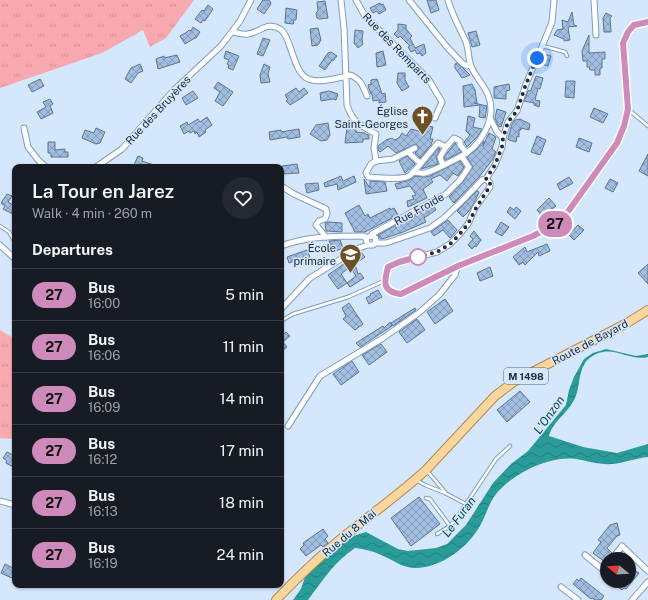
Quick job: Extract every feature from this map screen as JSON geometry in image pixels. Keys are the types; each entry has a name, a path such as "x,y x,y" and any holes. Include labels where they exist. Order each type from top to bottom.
{"main road":[{"name":"Route de Bayard","path":"426,470 495,396 515,381 648,310"},
{"name":"Rue du 8 Mai","path":"276,600 305,571 345,536 416,480 426,470"}],"street":[{"name":"Rue des Bruyères","path":"101,164 122,150 174,90 221,46 233,32 251,0"},
{"path":"341,0 344,28 347,106 351,117 359,125 376,134 374,148 376,161"},
{"name":"Rue des Remparts","path":"356,0 365,16 429,80 442,102 435,118"},
{"path":"409,0 462,63 467,66 470,65"},
{"path":"413,172 424,174 462,157 473,149 487,129 490,117 491,105 489,96 484,85 470,65 466,44 450,10 448,0"},
{"path":"284,245 296,241 326,237 364,236 370,246 375,243 386,243 430,228 464,200 482,180 486,179 495,165 502,147 508,122 517,111 526,84 552,22 554,0"},
{"path":"594,0 596,35"},
{"path":"486,179 490,182 490,186 468,224 459,235 450,244 437,252 399,262 388,267 384,281 387,290 393,294 401,294 458,266 533,236 554,225 567,213 617,143 624,126 628,109 623,43 628,32 634,25 648,22"},
{"path":"233,32 246,35 266,26 273,26 281,29 285,34 301,74 307,78 319,80 340,78 350,75 358,79 363,85 367,96"},
{"path":"490,117 496,132 503,138"},
{"path":"24,128 28,147 42,164"},
{"path":"443,165 440,157 454,138 460,141 460,145 467,153"},
{"path":"415,148 393,159 376,161 371,164 366,172 368,177 379,177 386,179 409,176 438,143 446,147"},
{"path":"408,152 420,163"},
{"name":"Rue Froide","path":"373,236 372,234 377,231 446,194 460,180 469,167 462,157"},
{"path":"284,188 326,209 327,214 325,219 319,221 316,225 326,237"},
{"path":"284,306 310,278 367,242 368,237 373,236 376,239 375,243"},
{"path":"0,245 12,257"},
{"path":"288,426 320,376 383,338 420,312 439,294 455,275 458,266"},
{"path":"0,501 12,504"},
{"path":"617,552 622,546 628,552"},
{"path":"585,555 600,567"},
{"path":"636,559 648,571"},
{"path":"632,600 648,582"},
{"path":"561,587 578,600"}],"lane":[{"path":"542,45 565,52 566,56"},
{"path":"628,109 648,126"},
{"path":"0,226 9,232 12,237"},
{"path":"284,319 293,314 348,297 384,281"},
{"path":"437,534 450,526 496,459 510,446"},
{"path":"426,470 445,493"},
{"path":"416,480 466,504"},
{"path":"426,498 430,499 450,526"}],"green space":[{"path":"0,0 194,0 166,38 150,47 143,30 102,53 0,88"},
{"path":"0,330 12,337 12,439 0,438"}],"water":[{"path":"606,349 636,356 648,354 648,357 642,358 614,352 603,352 591,357 583,367 575,398 554,426 549,436 583,447 617,453 648,444 648,457 608,464 576,459 564,459 546,462 535,466 515,477 499,490 491,501 476,532 469,541 453,555 444,560 425,567 410,568 375,552 355,548 335,565 308,600 293,600 301,589 306,574 350,537 366,532 398,549 408,551 436,548 447,544 466,525 493,483 511,464 528,451 566,405 569,390 574,377 584,359 593,353"}],"building":[{"path":"263,0 270,1 271,4 264,14 257,9"},
{"path":"427,0 436,0 439,10 431,13"},
{"path":"325,1 328,18 319,19 317,18 316,13 318,11 317,2"},
{"path":"380,3 381,5 383,4 386,10 379,14 377,11 373,13 370,8"},
{"path":"208,5 213,9 205,21 203,20 201,23 195,19"},
{"path":"286,8 297,10 296,20 294,20 293,24 285,23"},
{"path":"572,12 574,25 577,26 568,27 570,40 564,41 564,39 554,35 557,30 563,29 562,20 568,22"},
{"path":"606,13 612,16 610,18 611,32 604,32 603,18"},
{"path":"398,24 406,25 406,29 412,36 410,38 415,48 424,44 426,53 422,56 420,53 417,54 415,50 411,52 408,47 410,46 400,36 398,38 394,34 398,30"},
{"path":"193,27 200,32 196,38 185,44 180,36 189,30 191,31"},
{"path":"318,28 321,40 318,45 312,46 310,29"},
{"path":"355,30 363,31 363,44 358,48 354,43"},
{"path":"476,31 480,45 472,47 468,33"},
{"path":"589,35 589,53 605,52 605,59 602,59 602,68 600,68 600,75 595,75 595,70 590,70 589,67 587,67 587,61 583,61 582,51"},
{"path":"263,38 270,40 263,56 257,54"},
{"path":"226,51 239,56 233,70 228,68 229,65 227,64 229,60 224,58"},
{"path":"383,51 386,65 377,67 376,53"},
{"path":"331,52 337,56 325,70 319,66 328,53"},
{"path":"544,54 551,56 548,66 541,64"},
{"path":"177,55 180,62 158,69 156,59 164,56 164,58"},
{"path":"457,63 470,75 462,78 455,68 455,64"},
{"path":"140,64 143,71 138,73 131,83 125,79 131,68"},
{"path":"264,64 270,67 268,74 270,82 261,83 260,75"},
{"path":"398,73 405,73 405,80 409,87 402,91 397,83"},
{"path":"536,76 543,78 540,89 538,88 535,100 540,101 539,107 534,105 534,103 524,101 528,91 531,90"},
{"path":"40,79 44,86 32,92 28,85"},
{"path":"377,79 382,94 385,93 386,102 379,103 379,100 373,101 368,85 371,84 371,80"},
{"path":"566,81 575,81 574,98 565,97"},
{"path":"218,82 233,92 223,106 215,101 220,92 214,88"},
{"path":"472,84 475,90 477,103 474,103 487,106 485,118 479,117 480,105 464,107 463,86"},
{"path":"509,84 510,90 506,91 506,99 494,98 494,87"},
{"path":"296,88 299,92 304,88 308,93 290,105 286,101 288,100 285,95"},
{"path":"193,91 198,98 186,105 182,98"},
{"path":"329,91 338,94 336,100 321,101 320,93"},
{"path":"50,99 53,104 50,106 53,113 41,119 37,112 46,107 43,102"},
{"path":"594,108 608,114 603,123 590,117"},
{"path":"497,109 506,112 501,127 498,126 495,118"},
{"path":"468,116 475,118 473,127 482,129 477,137 467,147 464,142 470,135 466,131"},
{"path":"207,117 212,125 205,130 206,132 199,137 197,132 195,134 194,131 190,133 189,131 184,134 180,126 187,122 188,125 198,119 200,122"},
{"path":"520,119 530,124 529,130 521,128 521,130 519,130 519,137 517,136 516,142 509,140 512,124 515,120"},
{"path":"328,123 330,135 327,140 321,141 310,134 316,125"},
{"path":"353,124 356,126 356,132 369,135 369,139 363,139 363,142 345,143 347,127"},
{"path":"424,124 433,127 430,139 433,139 431,145 420,158 415,153 419,149 416,144 396,153 388,146 380,152 378,150 378,146 386,140 392,138 394,140 399,138 402,133 406,136 411,129 419,131 421,125"},
{"path":"96,128 105,132 100,143 96,144 82,138 85,130 94,133"},
{"path":"299,129 300,137 288,139 287,137 270,140 269,132"},
{"path":"489,133 496,137 492,149 496,152 493,159 479,177 454,203 449,197 463,182 473,167 467,157 484,141 483,146"},
{"path":"537,136 546,140 540,155 531,152"},
{"path":"579,138 592,143 589,152 576,147"},
{"path":"48,142 55,142 55,150 65,149 65,152 68,152 68,157 51,157 51,153 48,153"},
{"path":"455,143 461,152 445,160 444,157"},
{"path":"439,148 440,149 436,157 438,164 421,169"},
{"path":"648,154 648,176 639,171"},
{"path":"138,156 143,158 142,161 151,164 134,164"},
{"path":"407,156 415,164 405,173 399,161"},
{"path":"460,161 464,167 458,176 453,173 447,181 440,175 431,179 433,182 423,189 427,198 408,207 407,201 414,199 412,196 416,195 410,186 397,189 395,184 410,180 415,176 430,176"},
{"path":"297,164 299,173 284,174 284,166"},
{"path":"341,176 343,181 354,176 356,182 338,190 337,184 325,187 324,183"},
{"path":"569,177 573,183 560,190 557,184"},
{"path":"364,179 370,188 370,181 385,182 387,191 366,194"},
{"path":"610,179 618,183 613,192 605,188"},
{"path":"318,183 319,190 307,193 305,184"},
{"path":"477,191 479,192 474,203 463,217 457,211"},
{"path":"7,194 12,196 8,202 12,204 12,214 3,209 5,206 1,203"},
{"path":"549,198 556,206 542,216 537,210"},
{"path":"359,205 365,216 368,214 370,218 390,208 390,210 394,208 398,215 365,232 355,232 345,213"},
{"path":"433,205 436,210 424,218 426,222 382,239 378,235"},
{"path":"510,207 514,210 516,207 521,211 515,219 507,212"},
{"path":"448,220 457,230 450,238 443,230 434,236 431,232"},
{"path":"501,222 509,227 502,236 495,232"},
{"path":"325,223 342,223 342,232 326,231"},
{"path":"578,225 584,230 574,240 569,235"},
{"path":"474,231 481,240 476,247 475,246 472,249 468,245 473,239 470,236"},
{"path":"340,240 343,248 333,252 329,241"},
{"path":"547,244 550,251 539,256 538,252 525,265 523,262 519,265 513,257 525,247 527,252"},
{"path":"307,250 310,257 297,262 297,260 289,263 287,257"},
{"path":"361,252 365,257 355,264 358,274 360,273 364,278 350,287 347,283 338,289 328,275","holes":["350,267 356,276 347,283 341,274"]},
{"path":"648,264 648,284 638,273"},
{"path":"490,267 493,276 480,281 477,273"},
{"path":"378,290 382,297 369,304 366,298"},
{"path":"445,299 453,311 435,324 427,312"},
{"path":"349,303 363,324 355,330 343,319 346,316 342,308"},
{"path":"415,308 416,310 393,326 391,323"},
{"path":"417,319 425,330 407,343 399,332"},
{"path":"390,322 392,326 360,347 356,343 383,326 384,328"},
{"path":"286,332 290,336 284,341 284,334"},
{"path":"381,344 387,352 369,365 362,355"},
{"path":"352,361 359,372 341,385 333,374"},
{"path":"520,391 530,402 507,422 497,410"},
{"path":"7,452 12,454 12,466 6,463 7,461 3,458"},
{"path":"419,497 440,524 411,546 391,518"},
{"path":"617,523 620,535 617,536 607,548 611,552 600,552 600,558 593,553 601,542 598,540 610,525"},
{"path":"323,529 328,536 325,539 328,543 323,547 321,545 306,556 300,549 304,545 303,543"},
{"path":"5,564 12,568 12,578 1,573"},
{"path":"581,578 604,596 601,600 591,599 573,584 577,579 579,581"}],"bus line":[{"name":"27","path":"418,257 399,262 388,267 384,281 387,290 393,294 401,294 458,266 533,236 554,225 567,213 617,143 624,126 628,109 623,43 628,32 634,25 648,22"}],"place":[{"name":"Église Saint-Georges","path":"423,136"},
{"name":"École primaire","path":"351,274"}],"route":[{"path":"418,257 437,252 450,244 468,224 490,186 490,182 486,179 489,172 495,165 502,147 508,122 517,111 537,58"}],"water label":[{"name":"L'Onzon","path":"549,415"},
{"name":"Le Furan","path":"459,517"}]}
